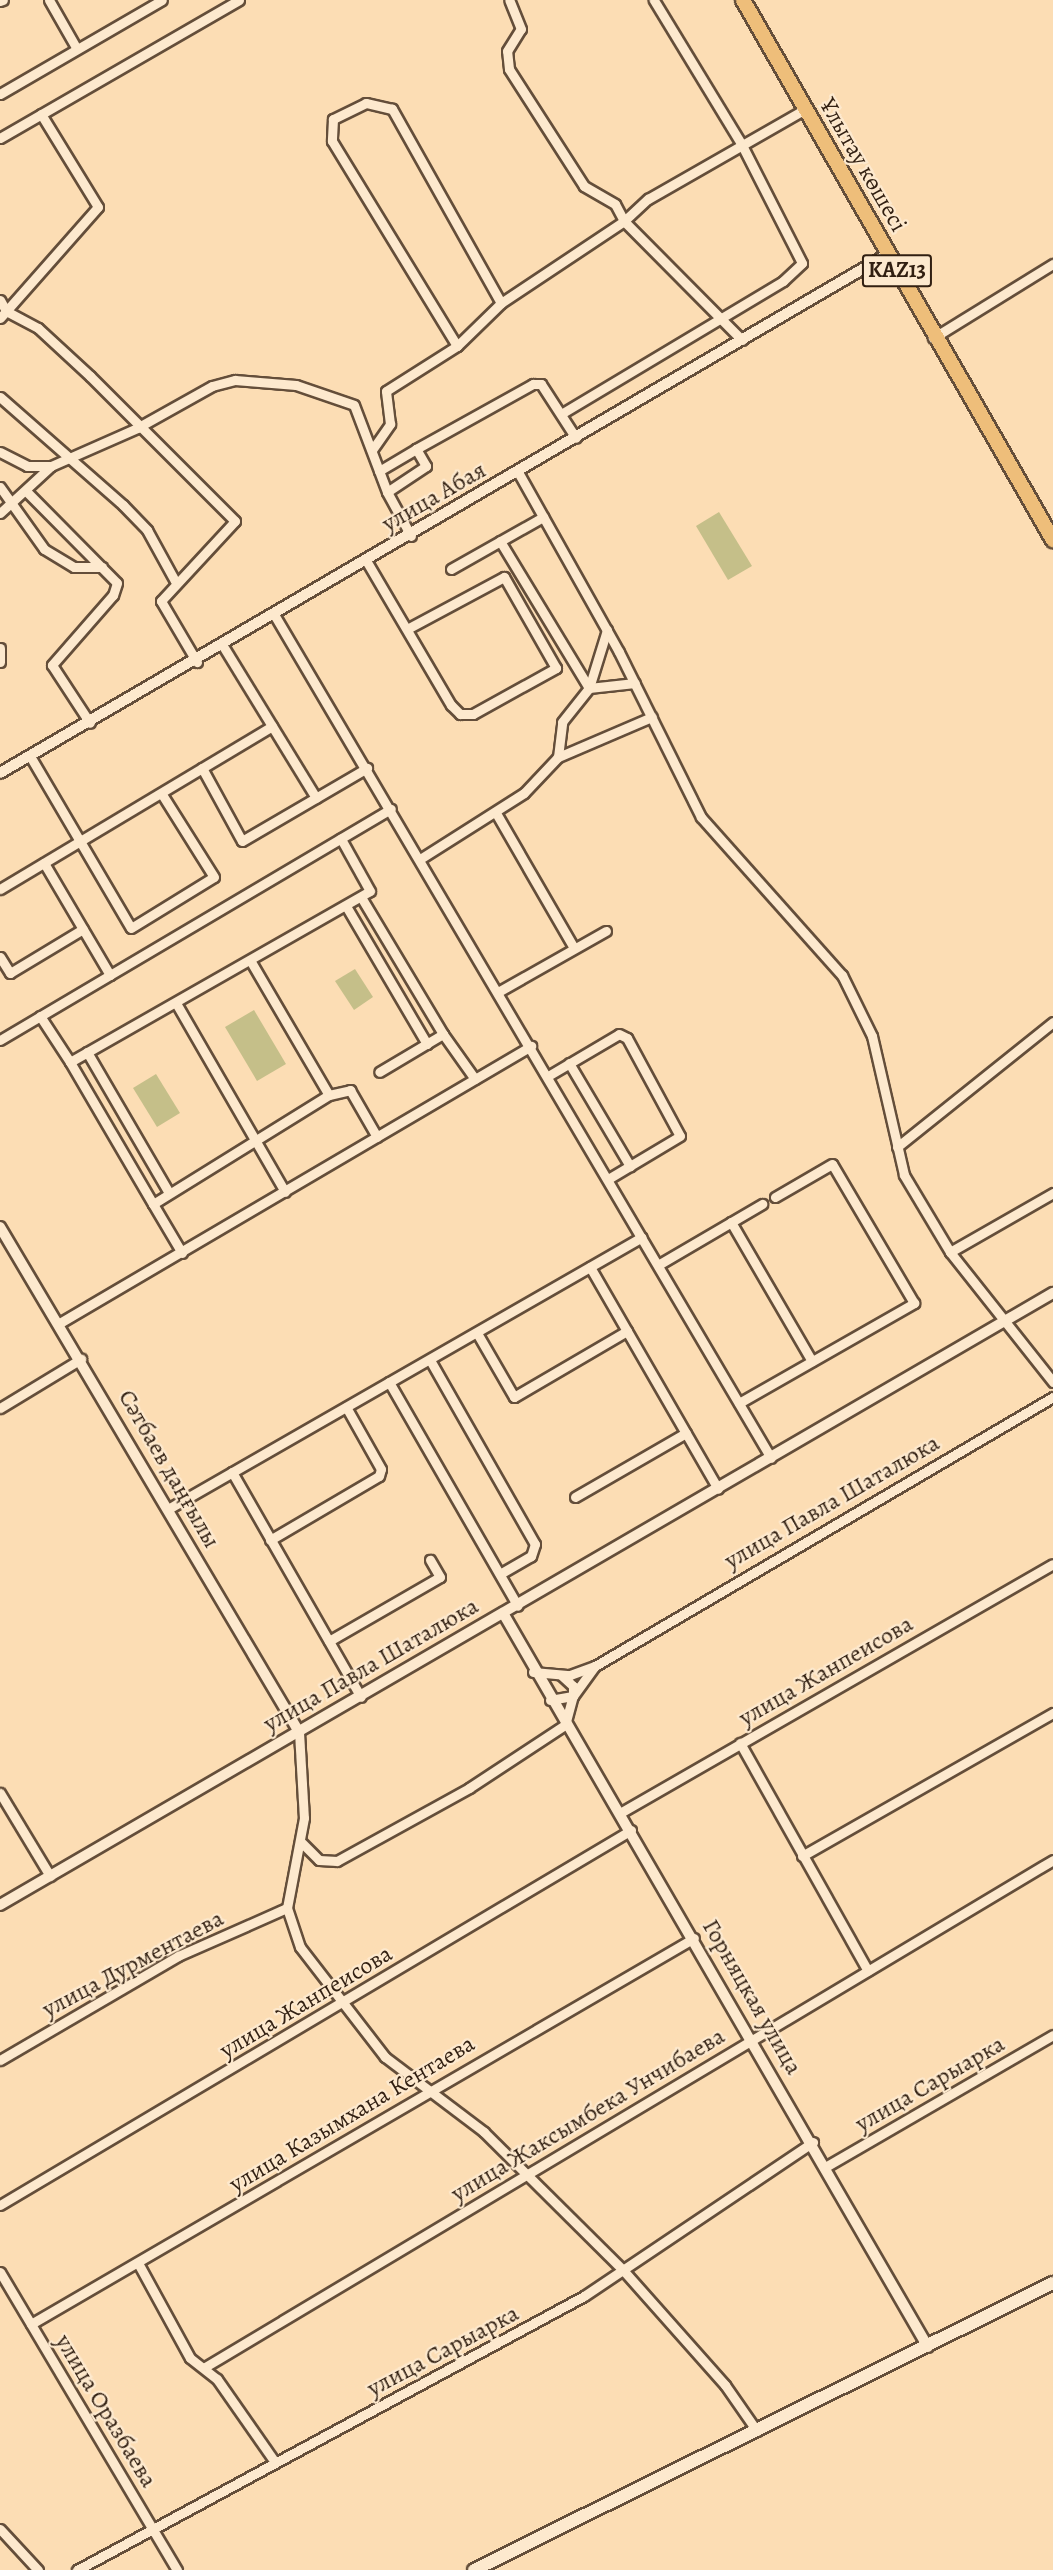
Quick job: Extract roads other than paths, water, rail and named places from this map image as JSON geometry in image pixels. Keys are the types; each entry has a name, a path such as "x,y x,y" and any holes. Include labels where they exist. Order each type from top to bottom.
{"main road":[{"name":"Ұлытау көшесі","path":"743,0 888,254 933,338 1053,540"},
{"path":"474,2570 928,2347 1053,2283"}],"street":[{"path":"49,0 77,49"},
{"path":"0,94 162,0"},
{"path":"509,0 521,29 507,51 509,69 584,186 615,204 624,220 723,318 742,340"},
{"path":"561,414 783,282 803,258 742,145 654,0"},
{"path":"0,138 234,1"},
{"path":"456,346 332,141 333,120 366,103 392,109 501,303"},
{"path":"372,450 390,424 386,391 456,346 501,303 624,220 648,199 805,109"},
{"path":"3,315 98,207 41,114"},
{"name":"улица Абая","path":"0,773 197,662 888,254"},
{"path":"933,338 1053,264"},
{"path":"0,300 3,315"},
{"path":"3,315 57,344 137,428 235,521 163,596 163,607 197,662"},
{"path":"0,452 27,466 51,466 137,428 212,386 269,380 327,392 354,405 387,492 411,536"},
{"path":"379,471 538,382 576,438"},
{"path":"0,397 147,530 176,581"},
{"path":"387,492 426,466 416,449"},
{"path":"0,513 11,506 51,466"},
{"path":"518,472 607,630 702,817 842,975 872,1036 904,1175 950,1252 1053,1382"},
{"path":"0,487 32,538 51,554 74,567 102,567"},
{"path":"26,491 117,583 116,592 52,665 90,723"},
{"path":"451,569 543,517"},
{"path":"500,541 589,688"},
{"path":"367,562 451,705 464,716 556,668 504,578 407,629"},
{"path":"275,616 531,1046 771,1458"},
{"path":"558,757 565,713 589,688 607,630"},
{"path":"224,646 316,798"},
{"path":"0,648 0,662"},
{"path":"589,688 635,683"},
{"path":"420,859 496,813 558,757 652,717"},
{"path":"0,889 272,726"},
{"path":"30,756 131,928 214,877 161,793"},
{"path":"202,768 242,841 367,768"},
{"path":"0,1040 391,809"},
{"path":"496,813 574,948"},
{"path":"70,1062 370,891 341,838"},
{"path":"44,863 110,975"},
{"path":"362,897 443,1034 475,1079"},
{"path":"346,906 427,1044"},
{"path":"0,957 10,973 83,929"},
{"path":"498,992 606,931"},
{"path":"250,960 329,1095"},
{"path":"176,1003 256,1138 285,1192"},
{"path":"40,1016 70,1062 182,1252"},
{"path":"897,1148 1053,1022"},
{"path":"379,1072 443,1034"},
{"path":"548,1076 619,1034 627,1038 680,1136 608,1179"},
{"path":"58,1324 531,1046"},
{"path":"87,1053 170,1193"},
{"path":"569,1063 630,1166"},
{"path":"153,1204 256,1138 329,1095 350,1090 377,1137"},
{"path":"739,1403 914,1303 832,1164 775,1197"},
{"path":"950,1252 1053,1192"},
{"path":"658,1265 762,1204"},
{"path":"731,1222 812,1361"},
{"name":"Сәтбаев даңғылы","path":"0,1227 81,1359 300,1732"},
{"path":"168,1509 642,1237"},
{"path":"590,1267 718,1489"},
{"path":"503,1613 1007,1322 1053,1293"},
{"path":"477,1333 514,1397 627,1331"},
{"path":"0,1408 81,1359"},
{"path":"430,1359 536,1544 531,1556 500,1574"},
{"path":"389,1382 518,1606"},
{"name":"улица Павла Шаталюка","path":"0,1905 503,1613 533,1671 560,1675 595,1666 1053,1397"},
{"path":"270,1540 379,1476 381,1469 346,1407"},
{"path":"575,1497 686,1433"},
{"path":"232,1472 361,1697"},
{"path":"329,1641 440,1577 430,1560"},
{"name":"улица Жанпеисова","path":"620,1813 1053,1564"},
{"path":"302,1843 319,1860 337,1861 469,1788 564,1725 573,1696 595,1666"},
{"name":"Горняцкая улица","path":"533,1671 753,2038 928,2347"},
{"path":"544,1690 560,1675 570,1680 573,1696"},
{"path":"550,1700 573,1696"},
{"path":"802,1856 1053,1713"},
{"path":"300,1732 302,1843 287,1908 300,1947 385,2057 429,2089 528,2174 623,2270 725,2385 757,2431"},
{"path":"740,1743 868,1971"},
{"path":"0,1794 50,1876"},
{"name":"улица Жанпеисова","path":"0,2205 342,2004 630,1830"},
{"name":"улица Жаксымбека Унчибаева","path":"205,2367 1053,1860"},
{"name":"улица Дурментаева","path":"0,2060 178,1956 287,1908"},
{"name":"улица Казымхана Кентаева","path":"31,2324 138,2263 429,2089 694,1938"},
{"name":"улица Сарыарка","path":"827,2166 1053,2035"},
{"name":"улица Сарыарка","path":"77,2570 623,2270 813,2142"},
{"path":"138,2263 190,2358 205,2367 275,2462"},
{"name":"улица Оразбаева","path":"0,2272 155,2529 177,2570"},
{"path":"0,2529 38,2570"}]}
